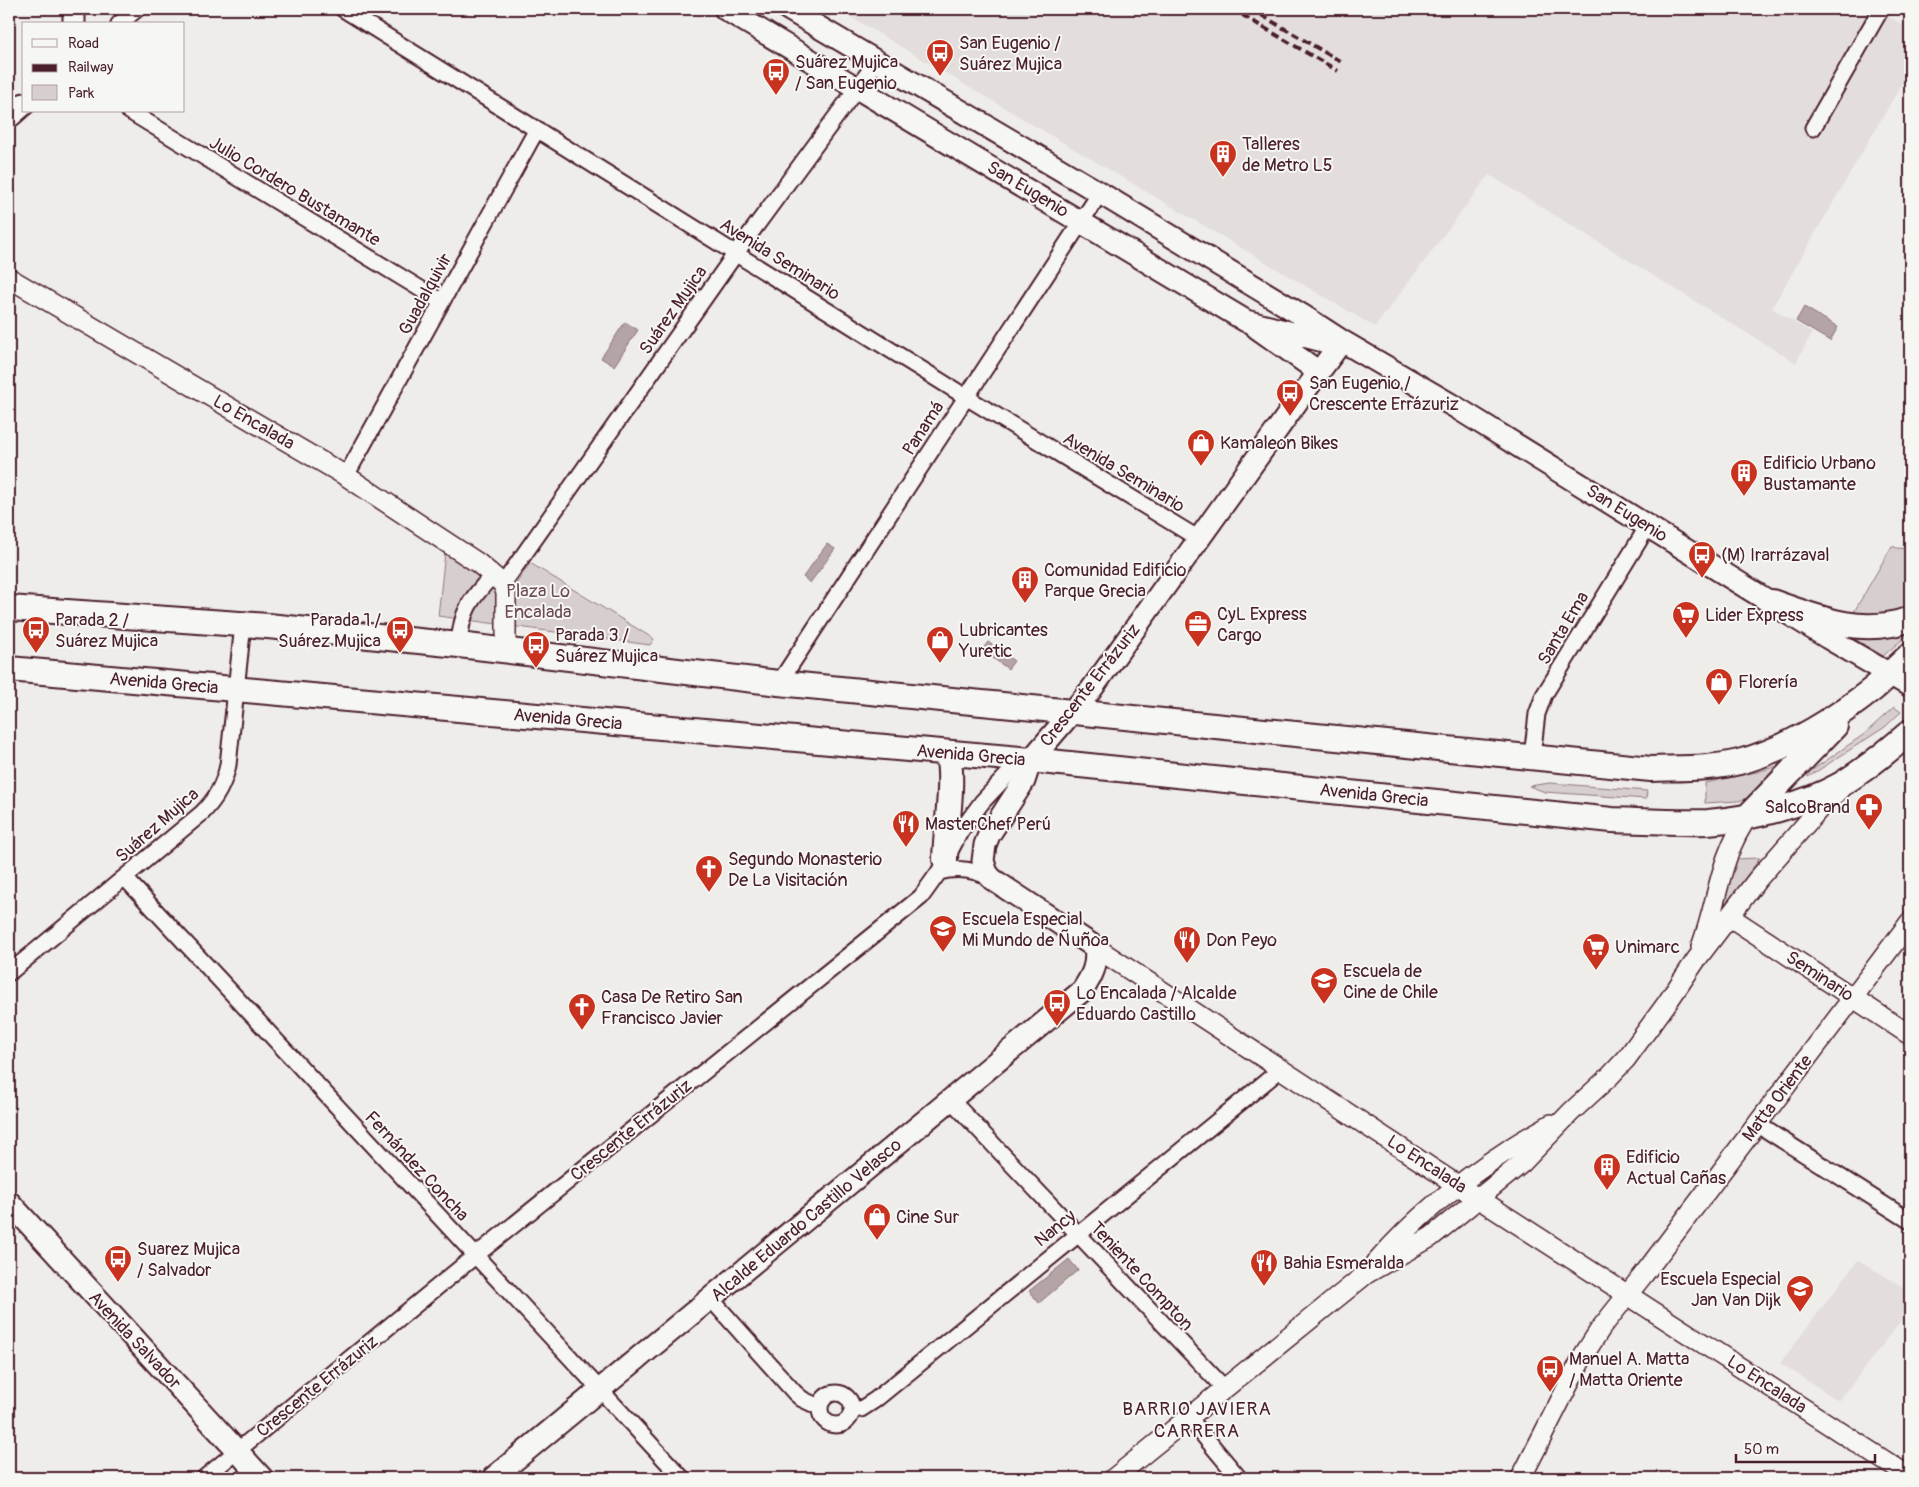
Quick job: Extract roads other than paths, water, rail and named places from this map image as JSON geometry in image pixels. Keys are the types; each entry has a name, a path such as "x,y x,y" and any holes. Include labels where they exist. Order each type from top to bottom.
{"main road":[{"path":"74,9 74,22"},
{"name":"San Eugenio","path":"725,9 1082,221 1246,321 1323,341 1342,341"},
{"name":"San Eugenio","path":"788,9 1100,193 1342,341 1457,408 1910,686"},
{"path":"9,117 22,106"},
{"path":"1246,321 1309,365 1316,376"},
{"name":"Crescente Errázuriz","path":"992,879 987,874 983,861 985,845 1024,781 1031,760 1095,684 1342,341"},
{"path":"1772,602 1834,623 1849,626 1865,627 1892,624 1910,619"},
{"path":"9,608 243,624 459,645 779,683 1651,769 1714,766 1739,762 1791,742 1813,730 1872,690"},
{"path":"1749,815 1788,773 1910,655"},
{"name":"Avenida Grecia","path":"9,669 1031,760 1612,820 1709,822 1782,808 1802,802 1839,785 1858,773 1910,732"},
{"path":"942,865 950,780 948,754"},
{"name":"Lo Encalada","path":"992,879 1095,948"},
{"name":"Alcalde Eduardo Castillo Velasco","path":"493,1478 1082,991 1094,972 1097,956 1095,948"},
{"name":"Avenida Salvador","path":"9,1202 262,1478"}],"street":[{"path":"121,22 137,9"},
{"name":"Avenida Seminario","path":"343,9 966,397 1199,538"},
{"path":"1813,128 1881,9"},
{"name":"Suárez Mujica","path":"498,579 877,61"},
{"name":"Julio Cordero Bustamante","path":"131,112 442,302"},
{"name":"Guadalquivir","path":"346,476 537,129"},
{"name":"Panamá","path":"779,683 1100,193"},
{"name":"Lo Encalada","path":"9,278 346,476 498,579"},
{"name":"Santa Ema","path":"1532,757 1537,714 1544,695 1648,526"},
{"path":"459,645 464,614 471,600 498,579 506,593 506,650"},
{"name":"Suárez Mujica","path":"9,973 202,813 220,790 228,765 243,624"},
{"name":"Crescente Errázuriz","path":"204,1478 921,897 942,865 960,832 982,802 1013,769 1031,760"},
{"path":"1366,1274 1431,1237 1480,1198 1522,1163 1626,1059 1696,960 1758,880 1820,808 1858,773"},
{"path":"1696,960 1704,939 1726,855 1749,815"},
{"name":"Lo Encalada","path":"942,865 984,874 992,879"},
{"name":"Fernández Concha","path":"125,878 682,1478"},
{"name":"Seminario","path":"1730,917 1910,1034"},
{"name":"Matta Oriente","path":"1521,1478 1583,1356 1601,1328 1910,922"},
{"name":"Lo Encalada","path":"1095,948 1280,1070 1910,1477"},
{"name":"Nancy","path":"852,1410 861,1408 875,1400 1280,1070"},
{"name":"Teniente Compton","path":"951,1100 1225,1389"},
{"path":"1114,1478 1366,1274 1400,1236 1459,1186 1506,1151 1571,1112"},
{"path":"1757,1124 1910,1221"},
{"path":"711,1299 795,1393 802,1399 819,1407"},
{"path":"834,1392 840,1393 849,1399 852,1410 848,1420 834,1425 821,1417 819,1407 824,1397 834,1392"},
{"path":"1189,1418 1239,1478"}],"railway":[{"path":"1232,9 1338,71"},
{"path":"1251,9 1343,63"}],"place":[{"name":"San Eugenio / Suárez Mujica","path":"940,77"},
{"name":"Suárez Mujica / San Eugenio","path":"776,96"},
{"name":"Talleres de Metro L5","path":"1223,178"},
{"name":"San Eugenio / Crescente Errázuriz","path":"1290,417"},
{"name":"Kamaleon Bikes","path":"1201,467"},
{"name":"Edificio Urbano Bustamante","path":"1744,497"},
{"name":"(M) Irarrázaval","path":"1702,579"},
{"name":"Comunidad Edificio Parque Grecia","path":"1025,604"},
{"name":"Lider Express","path":"1686,639"},
{"name":"CyL Express Cargo","path":"1198,648"},
{"name":"Parada 2 / Suárez Mujica","path":"36,654"},
{"name":"Parada 1 / Suárez Mujica","path":"400,654"},
{"name":"Lubricantes Yuretic","path":"940,664"},
{"name":"Parada 3 / Suárez Mujica","path":"536,669"},
{"name":"Florería","path":"1719,706"},
{"name":"SalcoBrand","path":"1869,831"},
{"name":"MasterChef Perú","path":"906,848"},
{"name":"Segundo Monasterio De La Visitación","path":"709,893"},
{"name":"Escuela Especial Mi Mundo de Ñuñoa","path":"943,953"},
{"name":"Don Peyo","path":"1187,964"},
{"name":"Unimarc","path":"1596,971"},
{"name":"Escuela de Cine de Chile","path":"1324,1005"},
{"name":"Lo Encalada / Alcalde Eduardo Castillo","path":"1057,1027"},
{"name":"Casa De Retiro San Francisco Javier","path":"582,1031"},
{"name":"Edificio Actual Cañas","path":"1607,1191"},
{"name":"Cine Sur","path":"877,1241"},
{"name":"Suarez Mujica / Salvador","path":"118,1283"},
{"name":"Bahia Esmeralda","path":"1264,1287"},
{"name":"Escuela Especial Jan Van Dijk","path":"1800,1313"},
{"name":"Manuel A. Matta / Matta Oriente","path":"1550,1393"}],"district":[{"name":"BARRIO JAVIERA CARRERA","path":"1197,1419"}],"park label":[{"name":"Plaza Lo Encalada","path":"538,601"}]}
